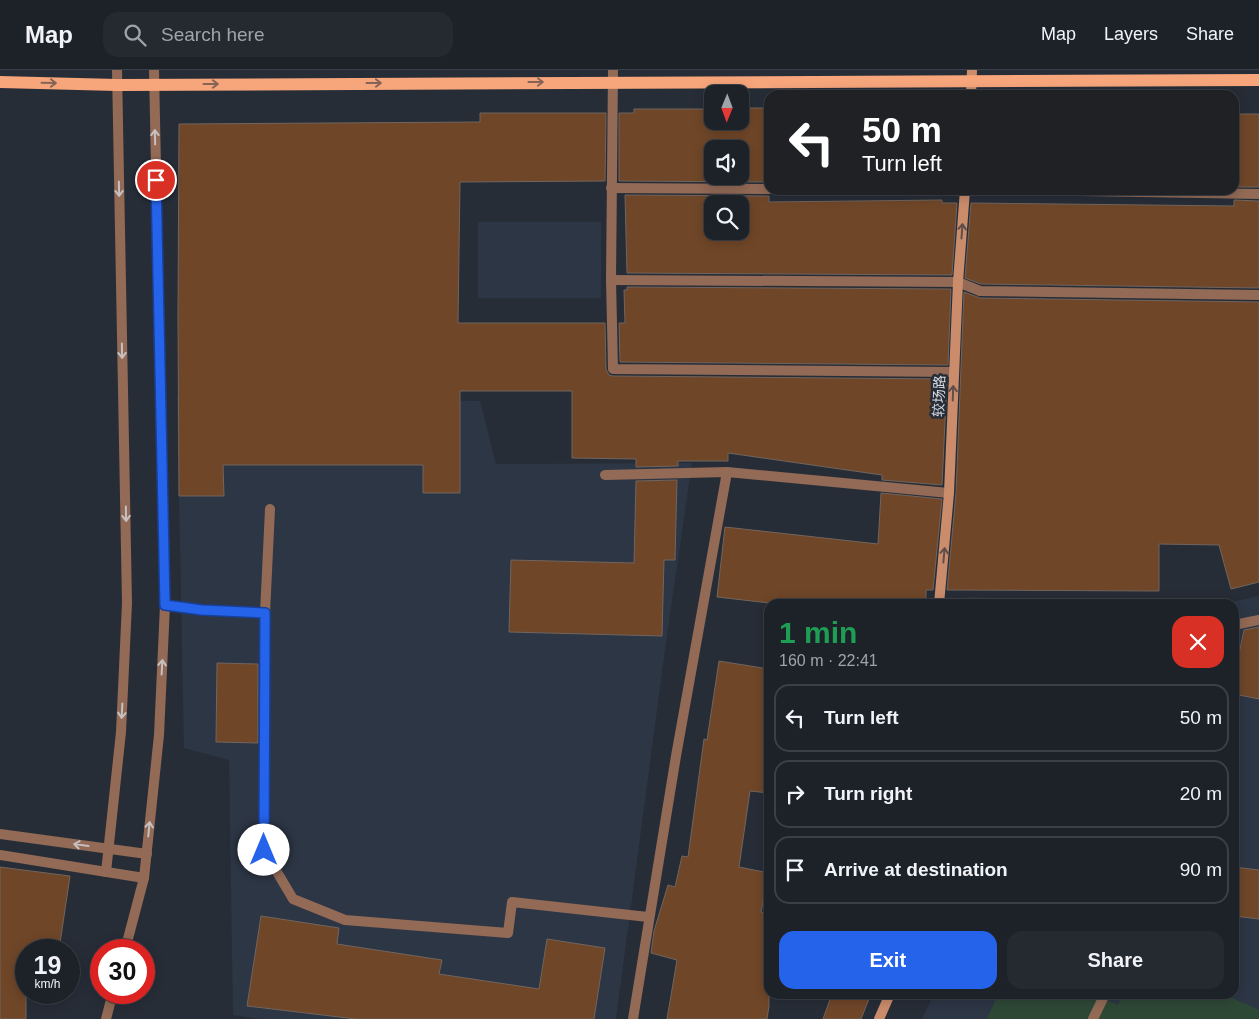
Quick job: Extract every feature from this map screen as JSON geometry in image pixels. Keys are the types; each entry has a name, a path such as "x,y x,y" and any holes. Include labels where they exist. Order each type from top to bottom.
{"main road":[{"path":"0,82 117,85 613,76 1259,80"}],"street":[{"path":"106,872 121,732 127,603 116,70"},
{"path":"128,939 144,878 147,854 158,735 165,605 154,70"},
{"path":"971,90 972,70"},
{"path":"613,76 611,280 613,369 953,372"},
{"path":"612,188 764,189"},
{"path":"1239,194 1259,194"},
{"name":"较场路","path":"939,599 949,493 953,372 965,195"},
{"path":"611,280 958,282 980,291 1259,295"},
{"path":"606,475 728,472 949,493"},
{"path":"633,1019 648,917 728,472"},
{"path":"270,509 265,613 264,850 293,899 344,920 508,933 512,902 648,917"},
{"path":"165,605 202,610 265,613"},
{"path":"1239,624 1259,620"},
{"path":"0,834 147,854"},
{"path":"0,855 144,878"},
{"path":"879,1019 888,999"},
{"path":"1093,1019 1103,999"},
{"path":"106,1019 110,1004"}],"shaded area":[{"path":"478,222 601,222 601,298 478,298"},
{"path":"177,395 480,401 496,464 692,463 666,642 616,1019 260,1019 233,1015 229,760 184,748"},
{"path":"1259,596 1259,1019 922,1019 932,999 1239,999 1239,600"},
{"path":"967,597 1033,599 967,599"}],"green space":[{"path":"996,999 1104,999 1118,1005 1121,999 1234,999 1259,1010 1259,1019 987,1019"}],"building":[{"path":"749,108 764,108 764,182 749,182 749,140 704,140 704,182 619,181 619,113 634,113 634,109 704,109 704,130 749,130"},
{"path":"480,113 606,113 605,181 460,182 458,323 605,323 606,369 609,375 613,376 947,379 942,485 882,480 882,475 728,453 728,461 678,461 678,466 636,467 636,459 572,458 572,391 460,391 460,493 423,493 423,465 223,465 224,496 179,496 179,124 480,122"},
{"path":"1239,114 1259,114 1259,187 1239,187"},
{"path":"625,195 704,196 704,240 749,240 749,196 769,196 769,202 942,200 942,203 957,203 952,275 627,273"},
{"path":"1234,200 1259,201 1259,288 981,284 965,278 971,203 1234,206"},
{"path":"627,287 951,289 948,365 620,362 619,323 625,323 624,290 627,290"},
{"path":"964,292 980,298 1259,302 1259,582 1231,589 1219,545 1159,544 1159,591 947,590 956,493"},
{"path":"677,480 675,560 664,560 662,636 509,632 511,560 634,563 636,481"},
{"path":"881,493 942,499 933,590 926,590 926,599 764,599 764,602 717,597 725,527 878,544"},
{"path":"1259,627 1259,699 1239,695 1239,654 1244,630"},
{"path":"719,661 764,668 764,792 750,791 739,867 764,872 764,897 761,912 764,913 764,999 769,999 767,1019 667,1019 677,960 651,953 654,931 668,885 675,887 682,856 688,857 704,739 707,740"},
{"path":"217,663 258,664 258,743 216,742"},
{"path":"0,867 70,876 61,939 15,939 15,1004 26,1004 26,1019 0,1019"},
{"path":"1239,868 1259,870 1259,919 1239,917"},
{"path":"261,916 339,928 337,944 442,960 439,974 539,989 547,939 605,948 594,1019 356,1019 247,1006"},
{"path":"830,999 869,999 861,1019 823,1019"}],"route":[{"path":"156,180 165,605 202,610 265,613 264,850"}]}
